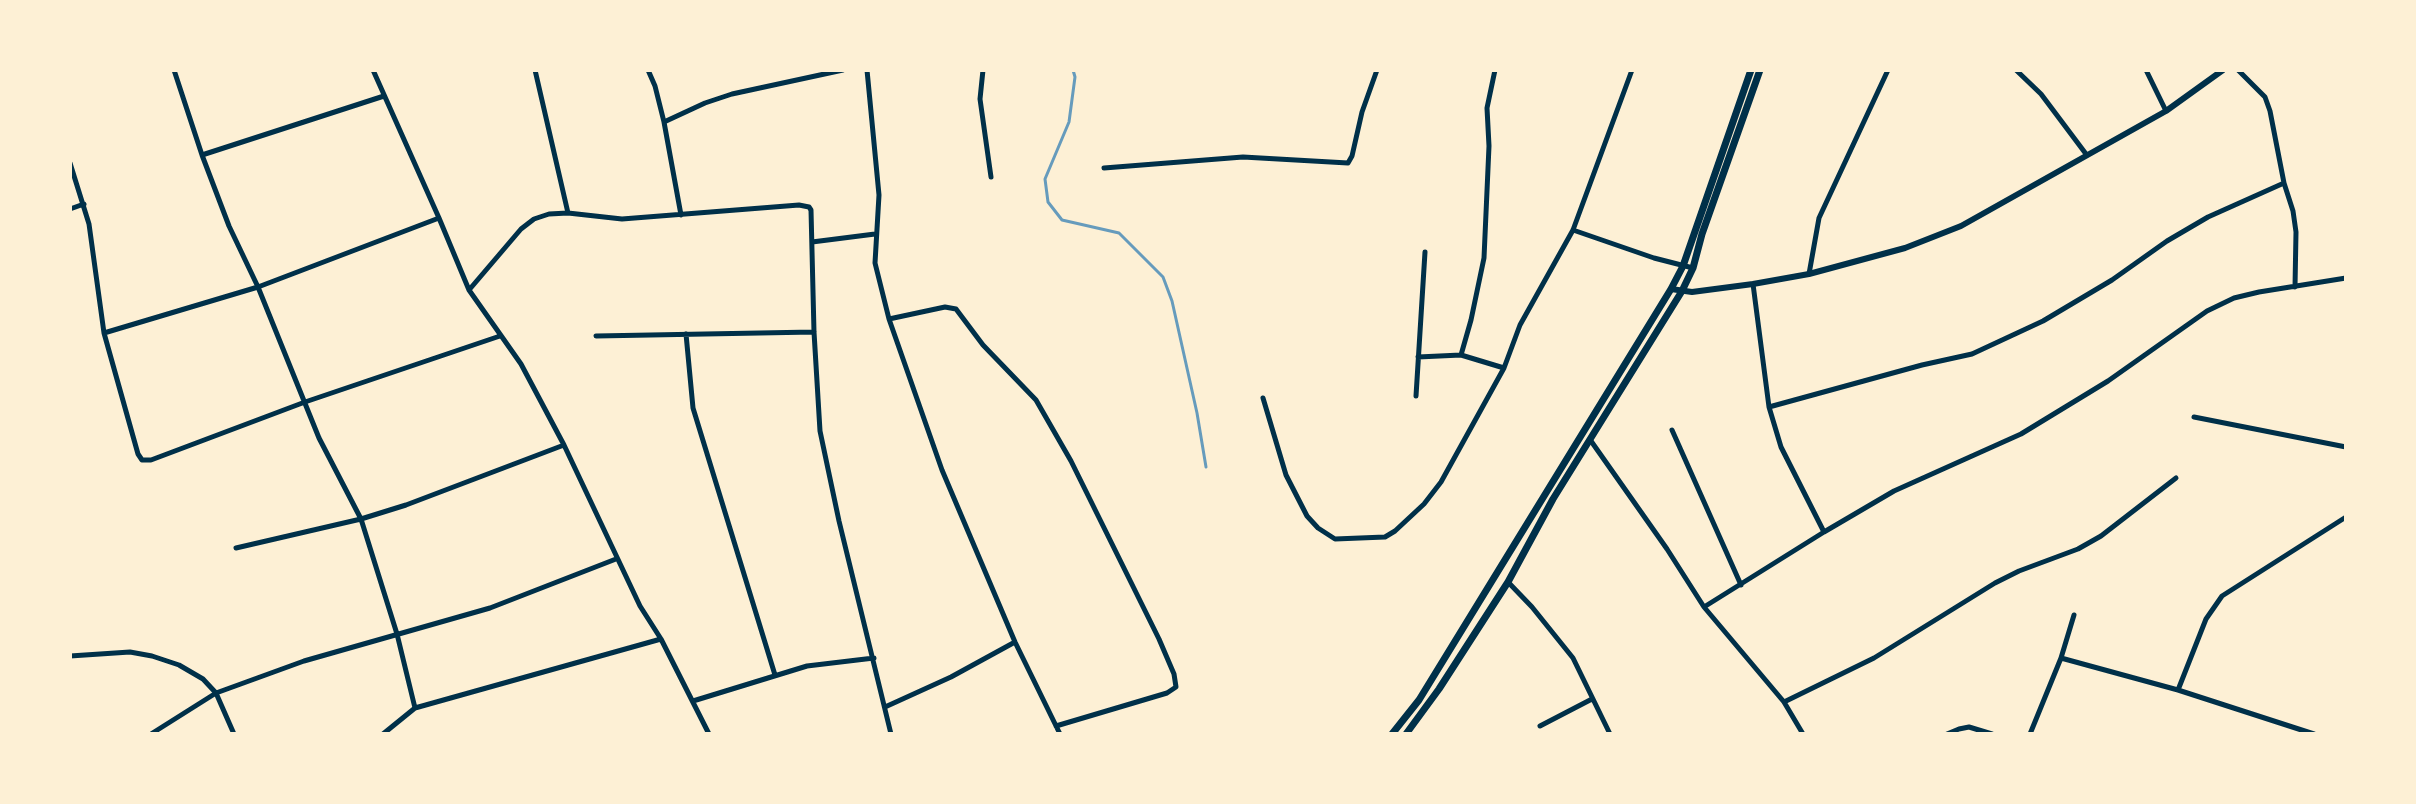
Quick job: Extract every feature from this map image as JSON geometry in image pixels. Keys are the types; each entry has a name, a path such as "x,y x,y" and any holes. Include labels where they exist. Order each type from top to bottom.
{"main road":[{"path":"1392,734 1419,700 1671,289 1683,266 1751,70"},
{"path":"1406,734 1508,582 1553,499 1682,291 1693,268 1760,70"}],"street":[{"path":"174,70 229,226 258,287 332,466 361,519 397,634 415,708"},
{"path":"373,70 469,290 521,364 564,445 616,559 709,734"},
{"path":"535,70 568,213"},
{"path":"648,70 664,122 681,215"},
{"path":"664,122 732,94 843,70"},
{"path":"867,70 879,195 875,263 889,319 942,470 1015,642 1060,734"},
{"path":"983,70 980,99 991,177"},
{"path":"1104,168 1243,157 1348,163 1377,70"},
{"path":"1461,355 1484,258 1489,146 1487,108 1495,70"},
{"path":"1263,398 1286,475 1312,522 1335,539 1385,537 1395,531 1424,504 1441,482 1504,368 1520,325 1573,230 1632,70"},
{"path":"1809,274 1819,218 1888,70"},
{"path":"2016,70 2041,94 2086,154"},
{"path":"2146,70 2166,111"},
{"path":"1671,289 1704,291 1809,274 1905,248 1961,226 2166,111 2223,70"},
{"path":"2238,70 2265,97 2270,111 2296,232 2295,287"},
{"path":"202,155 384,96"},
{"path":"70,163 92,236 104,333 139,458 146,461 305,402 500,336"},
{"path":"1769,407 1972,354 2043,321 2208,217 2284,183"},
{"path":"70,209 84,204"},
{"path":"469,290 521,229 534,219 549,214 622,219 806,205 811,210 820,431 891,734"},
{"path":"104,333 258,287 439,218"},
{"path":"1573,230 1693,268"},
{"path":"812,242 875,234"},
{"path":"1416,396 1425,252"},
{"path":"1704,607 1894,491 2021,434 2108,381 2207,311 2234,298 2259,292 2346,278"},
{"path":"1753,284 1769,407 1781,447 1824,532"},
{"path":"889,319 945,307 956,309 983,345 1036,400 1071,461 1174,674 1176,687 1167,693 1056,726"},
{"path":"596,336 814,332"},
{"path":"686,334 693,408 775,675"},
{"path":"1418,357 1461,355 1504,368"},
{"path":"2194,417 2346,447"},
{"path":"1672,430 1741,585"},
{"path":"1591,441 1704,607 1784,702 1803,734"},
{"path":"236,548 361,519 406,505 564,445"},
{"path":"1784,702 1874,658 2007,577 2078,549 2101,536 2176,478"},
{"path":"2178,690 2206,619 2222,596 2346,517"},
{"path":"151,734 216,693 304,661 490,608 616,559"},
{"path":"1508,582 1573,658 1610,734"},
{"path":"2030,734 2061,658 2074,615"},
{"path":"383,734 415,708 661,639"},
{"path":"885,707 951,677 1015,642"},
{"path":"70,656 130,652 179,665 216,693 234,734"},
{"path":"693,701 818,664 874,658"},
{"path":"2061,658 2178,690 2314,734"},
{"path":"1540,726 1592,699"},
{"path":"1947,734 1969,727 1992,734"}],"waterway":[{"path":"1073,70 1075,77 1069,122 1045,179 1048,202 1062,220 1119,233 1163,277 1172,301 1206,467"}]}
